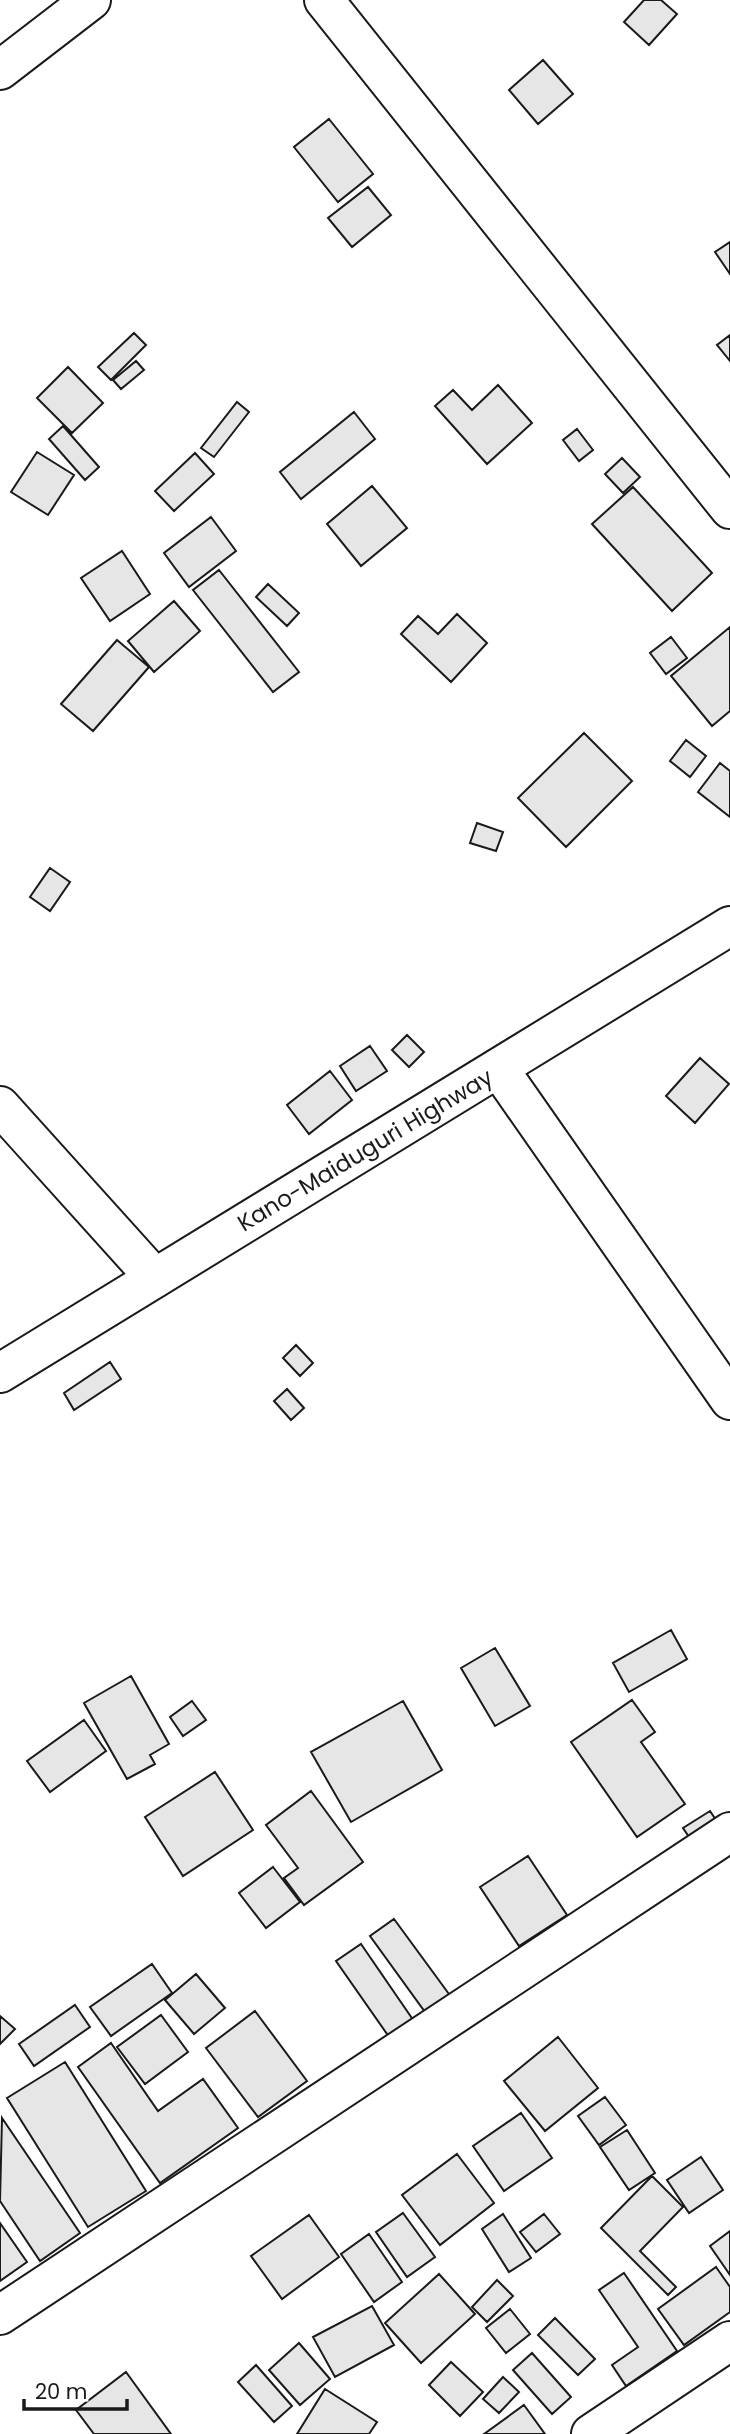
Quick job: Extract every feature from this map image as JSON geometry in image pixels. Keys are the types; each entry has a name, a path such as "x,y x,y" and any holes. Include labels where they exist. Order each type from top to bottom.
{"main road":[{"path":"0,70 91,0"},
{"path":"324,0 730,509"},
{"name":"Kano-Maiduguri Highway","path":"0,1373 730,926"},
{"path":"499,1069 730,1400"},
{"path":"0,1106 155,1278"},
{"path":"0,2315 730,1832"},
{"path":"591,2434 730,2341"}],"building":[{"path":"644,0 661,0 677,14 649,45 624,22"},
{"path":"543,60 573,94 538,124 509,90"},
{"path":"329,119 373,174 338,202 294,147"},
{"path":"368,187 391,215 352,247 328,218"},
{"path":"730,242 730,274 715,252"},
{"path":"134,333 146,345 111,380 98,367"},
{"path":"730,335 730,361 717,345"},
{"path":"136,361 144,370 121,389 113,380"},
{"path":"68,367 103,403 72,433 37,398"},
{"path":"498,385 532,423 487,464 435,406 453,390 472,410"},
{"path":"237,402 249,412 214,457 201,448"},
{"path":"354,412 375,439 301,499 280,472"},
{"path":"63,426 99,467 85,480 49,439"},
{"path":"577,429 593,450 579,461 563,440"},
{"path":"37,452 74,475 48,515 11,492"},
{"path":"195,453 214,474 174,511 155,491"},
{"path":"622,458 640,477 623,493 605,474"},
{"path":"372,486 407,528 361,566 327,524"},
{"path":"633,487 712,573 672,611 592,524"},
{"path":"211,517 236,551 189,587 164,553"},
{"path":"122,551 150,594 110,621 81,578"},
{"path":"219,570 299,672 273,692 193,590"},
{"path":"268,584 299,613 287,626 256,597"},
{"path":"174,601 200,631 154,672 128,641"},
{"path":"457,614 487,643 451,682 401,634 418,616 438,634"},
{"path":"730,627 730,711 712,726 671,676"},
{"path":"671,637 687,658 666,674 650,653"},
{"path":"117,640 149,667 93,731 61,704"},
{"path":"584,733 632,781 566,847 518,798"},
{"path":"686,740 706,756 690,777 670,761"},
{"path":"720,763 730,771 730,817 698,792"},
{"path":"477,823 503,832 496,851 470,843"},
{"path":"50,868 70,882 50,911 30,897"},
{"path":"407,1035 424,1052 409,1067 392,1050"},
{"path":"370,1046 387,1071 356,1091 340,1066"},
{"path":"700,1058 729,1084 695,1123 666,1096"},
{"path":"330,1071 352,1100 309,1134 287,1105"},
{"path":"296,1345 313,1363 300,1376 283,1358"},
{"path":"110,1362 121,1379 74,1410 64,1393"},
{"path":"287,1389 304,1408 291,1420 274,1401"},
{"path":"671,1630 687,1659 629,1692 613,1663"},
{"path":"495,1648 530,1706 495,1726 461,1668"},
{"path":"131,1676 169,1744 150,1755 155,1764 127,1779 84,1703"},
{"path":"632,1700 655,1732 641,1742 685,1804 637,1837 571,1742"},
{"path":"192,1701 206,1720 183,1736 170,1717"},
{"path":"403,1701 442,1770 351,1822 311,1752"},
{"path":"84,1720 106,1751 50,1792 27,1761"},
{"path":"215,1772 253,1830 183,1876 145,1817"},
{"path":"311,1791 363,1862 304,1905 284,1878 298,1868 266,1825"},
{"path":"710,1811 724,1832 697,1849 683,1828"},
{"path":"528,1856 567,1915 519,1946 480,1887"},
{"path":"273,1867 300,1902 266,1928 239,1893"},
{"path":"394,1919 457,2005 433,2023 370,1936"},
{"path":"361,1944 418,2027 394,2044 336,1961"},
{"path":"152,1964 172,1993 111,2036 90,2007"},
{"path":"196,1974 225,2008 194,2034 165,2000"},
{"path":"75,2005 90,2027 34,2066 19,2044"},
{"path":"255,2011 307,2081 258,2117 206,2048"},
{"path":"161,2015 188,2052 145,2084 117,2047"},
{"path":"0,2016 15,2029 0,2044"},
{"path":"558,2037 598,2088 545,2131 504,2081"},
{"path":"111,2043 158,2111 203,2079 238,2128 160,2183 78,2067"},
{"path":"65,2062 146,2191 88,2227 7,2098"},
{"path":"605,2097 626,2125 599,2145 578,2116"},
{"path":"521,2113 552,2158 504,2191 473,2146"},
{"path":"2,2118 80,2233 40,2261 0,2201"},
{"path":"627,2130 655,2173 629,2190 600,2147"},
{"path":"457,2154 494,2203 440,2245 402,2195"},
{"path":"701,2157 723,2190 689,2213 667,2180"},
{"path":"652,2176 683,2207 640,2251 676,2287 668,2295 601,2228"},
{"path":"403,2213 435,2257 407,2277 376,2232"},
{"path":"503,2214 531,2258 509,2272 482,2229"},
{"path":"544,2214 560,2234 536,2252 520,2232"},
{"path":"309,2215 339,2257 282,2299 251,2256"},
{"path":"0,2223 27,2262 0,2281"},
{"path":"730,2231 730,2275 710,2246"},
{"path":"369,2234 402,2282 374,2302 341,2254"},
{"path":"716,2267 730,2287 730,2312 684,2345 658,2309"},
{"path":"624,2273 677,2351 626,2386 612,2365 638,2347 599,2290"},
{"path":"439,2274 475,2314 421,2363 385,2323"},
{"path":"497,2280 513,2296 487,2322 472,2307"},
{"path":"372,2306 394,2345 335,2377 313,2337"},
{"path":"510,2309 530,2334 506,2353 486,2328"},
{"path":"555,2318 595,2359 578,2375 538,2335"},
{"path":"299,2343 330,2379 300,2405 269,2370"},
{"path":"532,2353 571,2397 552,2414 513,2370"},
{"path":"451,2362 483,2392 460,2416 429,2385"},
{"path":"256,2365 292,2406 274,2422 238,2382"},
{"path":"126,2372 171,2434 94,2434 76,2410"},
{"path":"503,2377 519,2392 499,2413 483,2399"},
{"path":"325,2389 377,2422 369,2434 297,2434"},
{"path":"524,2405 545,2434 484,2434"}]}
